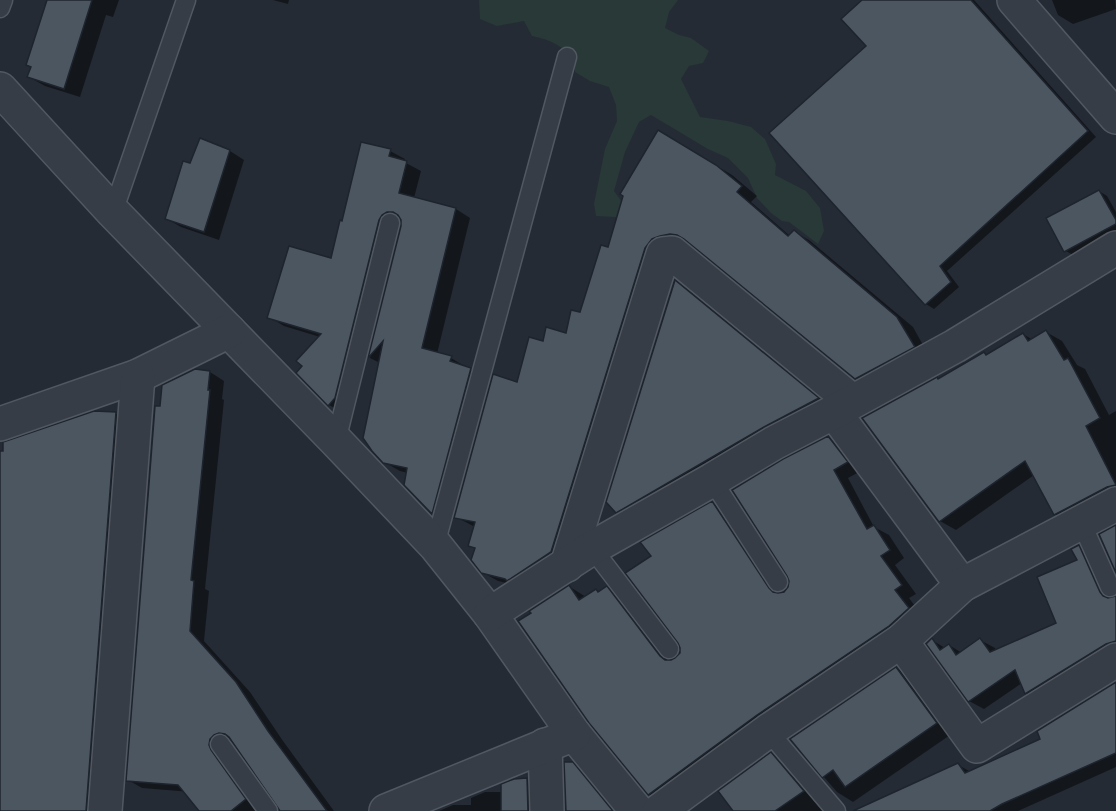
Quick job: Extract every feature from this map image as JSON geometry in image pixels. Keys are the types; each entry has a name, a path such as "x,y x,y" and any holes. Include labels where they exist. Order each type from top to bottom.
{"street":[{"path":"1014,0 1116,117"},
{"path":"0,88 113,213 435,545 490,614 560,739 638,811"},
{"path":"490,614 580,557 774,443 955,346 1116,248"},
{"path":"580,557 663,254 672,252 843,406 962,585"},
{"path":"0,424 138,376 229,331"},
{"path":"105,811 138,376"},
{"path":"658,811 768,731 901,641 962,585 1116,504"},
{"path":"901,641 977,746 1116,660"},
{"path":"393,810 560,739"},
{"path":"547,811 560,739"}],"lane":[{"path":"0,8 3,0"},
{"path":"113,213 186,0"},
{"path":"435,545 567,57"},
{"path":"336,441 390,223"},
{"path":"712,480 778,582"},
{"path":"1081,522 1110,587"},
{"path":"580,557 669,649"},
{"path":"768,731 836,811"},
{"path":"220,744 268,811"}],"shaded area":[{"path":"479,0 678,0 669,12 665,28 691,38 709,51 703,63 689,66 681,79 700,117 751,127 765,139 776,164 775,175 806,191 820,208 824,231 818,244 789,222 782,221 771,213 757,198 748,178 728,158 708,149 651,115 639,122 625,152 614,191 622,202 622,212 616,217 596,216 594,204 605,149 617,121 616,105 609,87 590,81 575,72 575,58 555,44 532,36 524,21 497,26 480,19"}],"building":[{"path":"47,0 92,0 64,89 27,77 31,67 26,65"},
{"path":"862,0 971,0 1088,131 940,266 951,282 925,305 769,133 866,46 841,19"},
{"path":"658,130 716,165 742,186 737,192 788,236 794,230 897,317 915,347 855,379 684,239 670,234 652,239 645,248 551,552 507,581 481,573 471,560 475,548 468,546 475,522 454,518 493,374 517,382 529,337 543,341 546,327 566,333 571,310 580,312 601,245 608,247 623,196 620,194"},
{"path":"200,138 230,150 204,232 165,219 183,161 190,163"},
{"path":"361,142 391,149 389,156 407,161 399,193 456,208 422,348 452,356 450,361 471,368 432,514 404,485 407,468 383,463 363,438 383,341 368,358 401,226 398,215 387,212 379,220 335,398 328,406 296,373 302,366 296,361 321,334 267,318 289,246 331,258"},
{"path":"1099,190 1116,224 1064,252 1046,218"},
{"path":"675,280 819,398 764,427 616,513 606,502"},
{"path":"1046,330 1064,360 1068,358 1100,418 1086,426 1116,485 1107,487 1054,515 1025,461 939,522 862,418 937,377 938,379 984,352 986,355 1023,333 1028,341"},
{"path":"195,369 210,371 208,390 210,390 191,580 194,581 190,631 236,682 268,731 327,811 280,811 229,737 219,733 210,739 211,750 246,799 231,811 199,811 178,785 126,781 155,406 160,406 162,385"},
{"path":"94,411 116,412 86,811 0,811 0,451 3,451 3,442"},
{"path":"828,436 848,462 834,470 867,529 874,525 890,550 881,556 902,585 895,590 909,608 889,626 757,715 648,795 589,723 518,621 531,613 529,611 569,585 579,600 596,589 598,592 607,586 660,656 665,660 675,658 680,653 678,643 625,573 651,556 640,542 712,501 769,588 773,592 784,592 788,587 787,576 732,490 783,459"},
{"path":"1116,525 1116,573 1099,534"},
{"path":"1079,545 1100,592 1108,598 1116,596 1116,641 1106,644 1025,694 1015,670 968,702 926,644 932,638 940,650 949,644 956,655 980,638 990,652 1056,623 1037,577 1077,560 1071,549"},
{"path":"896,667 937,723 845,787 833,770 822,778 790,739"},
{"path":"1116,682 1116,753 990,811 853,811 958,763 965,773 1040,739 1037,731"},
{"path":"771,752 804,791 775,811 733,811 718,791"},
{"path":"564,762 573,762 613,811 566,811"},
{"path":"527,778 528,811 501,811 501,784 514,779"}]}
